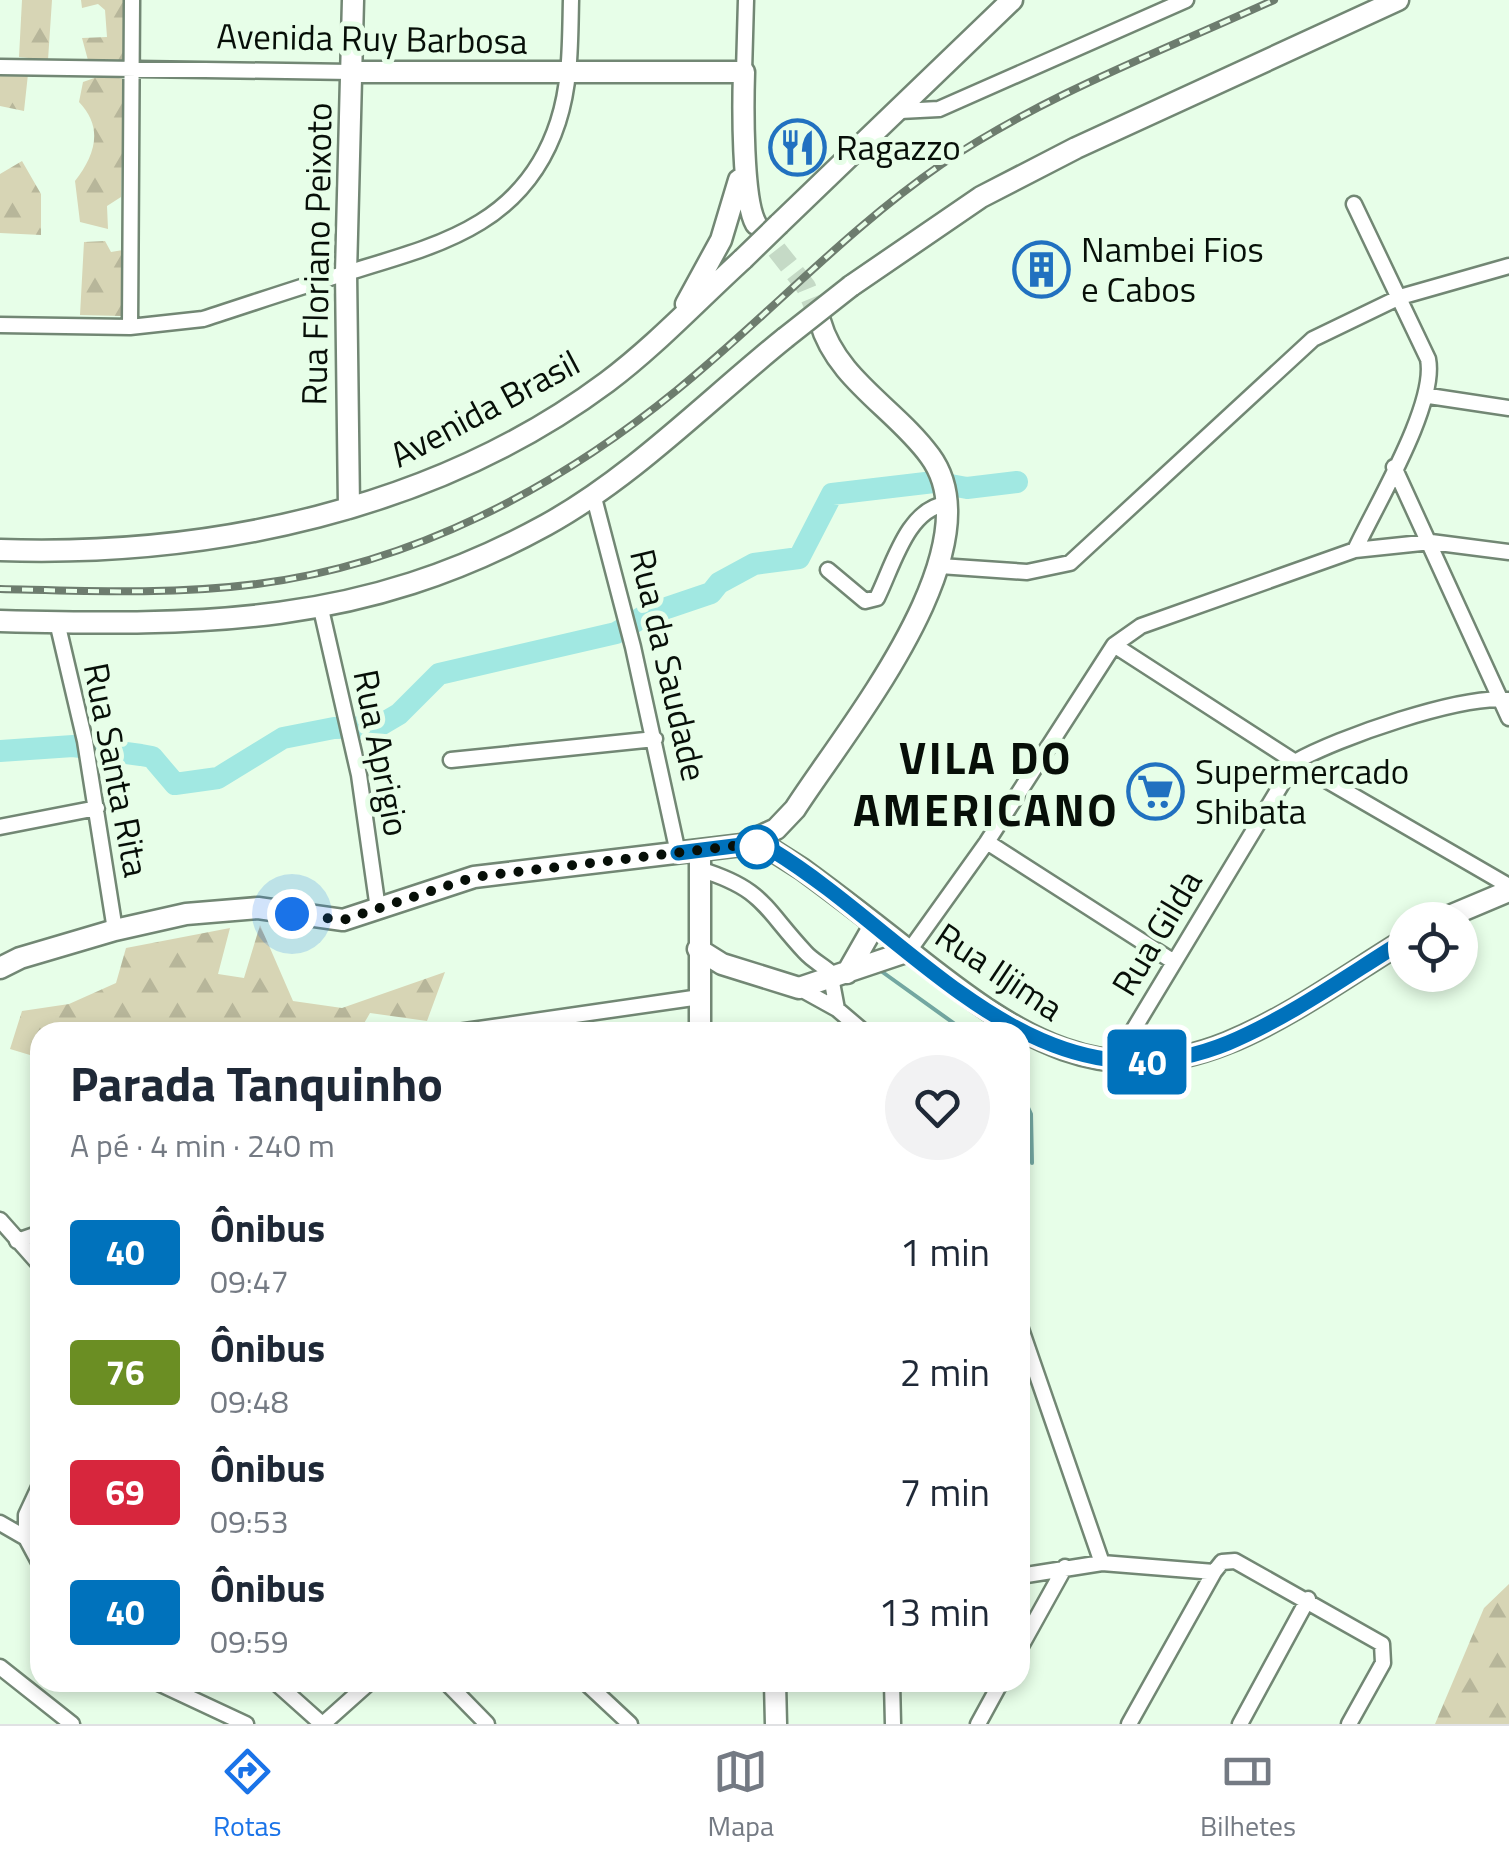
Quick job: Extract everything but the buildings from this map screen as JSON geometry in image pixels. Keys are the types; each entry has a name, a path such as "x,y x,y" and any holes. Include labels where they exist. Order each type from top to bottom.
{"main road":[{"name":"Rua Floriano Peixoto","path":"349,508 346,273 353,0"},
{"name":"Avenida Brasil","path":"0,550 72,552 205,542 349,508 461,466 530,430 607,382 676,321 1012,0"},
{"path":"0,621 243,620 321,608 424,579 470,561 548,524 593,494 851,286 997,189 1076,148 1398,0"},
{"name":"Avenida Ruy Barbosa","path":"352,72 744,72"},
{"path":"676,321 708,266 732,209 742,133 744,72"},
{"path":"742,133 749,174 748,204 756,224"},
{"path":"742,845 776,829 795,809 905,641 940,566 944,493 929,454 834,354 820,321"},
{"path":"795,809 792,843 802,869"},
{"name":"Rua Iljima","path":"0,968 20,958 115,930 230,908 336,920 474,877 678,853 700,860 742,845 772,850 802,869 1005,1022"},
{"path":"700,860 700,1022"},
{"path":"1478,902 1509,888"},
{"path":"840,975 875,924"},
{"path":"698,949 722,964 799,988 910,951"},
{"name":"Rua Iljima","path":"1030,1037 1064,1052 1114,1062 1177,1058 1231,1041 1388,950"},
{"path":"699,987 722,964"},
{"path":"774,1692 776,1724"}],"street":[{"path":"130,327 132,0"},
{"path":"0,325 130,327 203,318 456,239 514,196 538,164 558,124 570,73 570,0"},
{"path":"744,72 746,0"},
{"path":"900,110 940,108 1186,0"},
{"name":"Avenida Ruy Barbosa","path":"0,68 352,72"},
{"path":"1354,204 1428,359 1432,378 1429,396 1355,550"},
{"path":"940,566 1028,572 1070,563 1312,339 1400,297 1508,270"},
{"path":"1429,396 1509,408"},
{"path":"1394,467 1504,699 1509,718"},
{"path":"828,570 856,596 871,601 918,516 944,493"},
{"name":"Rua da Saudade","path":"593,494 633,647 678,853"},
{"path":"910,951 987,842 1114,645 1154,620 1355,550 1431,542 1509,552"},
{"name":"Rua Aprigio","path":"321,608 351,735 378,908"},
{"name":"Rua Santa Rita","path":"57,622 85,741 115,930"},
{"path":"1114,645 1295,762 1509,888"},
{"path":"1295,762 1319,748 1379,728 1504,699"},
{"path":"451,760 654,740"},
{"name":"Rua Gilda","path":"1114,1062 1295,762"},
{"path":"0,827 97,808"},
{"path":"987,842 1174,962"},
{"path":"700,860 764,900 804,952 840,975 837,1008"},
{"path":"512,1022 699,987"},
{"path":"799,988 837,1008 853,1022"},
{"path":"0,1220 30,1254"},
{"path":"17,1241 30,1236"},
{"path":"1030,1355 1102,1563"},
{"path":"30,1506 26,1514 26,1538 30,1545"},
{"path":"0,1523 26,1538"},
{"path":"1129,1724 1222,1562 1249,1567 1382,1644 1383,1663 1349,1724"},
{"path":"1030,1574 1102,1563 1214,1572"},
{"path":"1030,1630 1065,1568"},
{"path":"1240,1724 1308,1599"},
{"path":"0,1667 64,1721"},
{"path":"177,1692 246,1724"},
{"path":"286,1692 322,1724 359,1692"},
{"path":"456,1692 486,1724"},
{"path":"595,1692 630,1724"},
{"path":"892,1692 892,1724"},
{"path":"978,1724 996,1692"}],"green space":[{"path":"22,0 52,0 48,60 19,57"},
{"path":"81,0 123,0 123,60 89,64 82,38 107,37 105,10 98,4 82,8"},
{"path":"28,74 24,111 0,106 0,75"},
{"path":"103,75 124,79 121,197 107,206 108,229 80,222 75,181 94,142 92,122 79,102 83,82"},
{"path":"22,161 41,194 41,235 0,233 0,174"},
{"path":"105,241 111,252 123,250 121,316 80,315 84,242"},
{"path":"260,925 293,1001 342,1008 445,972 427,1021 370,1013 365,1022 30,1022 30,1055 10,1049 22,1011 69,1004 116,983 126,948 230,928 218,974 244,978"},
{"path":"1509,1584 1509,1724 1435,1724 1484,1608"}],"waterway":[{"path":"0,751 73,746 152,757 175,784 218,778 283,738 334,728 377,727 399,714 439,674 616,633 646,615 711,593 719,583 754,564 799,558 832,494 934,482 967,488 1017,482"},
{"path":"881,971 952,1022"},
{"path":"1030,1112 1032,1163"}],"tunnel":[{"path":"758,226 806,287 820,321"}],"railway":[{"path":"0,589 161,591 257,584 372,559 481,516 533,489 631,426 710,362 873,217 942,164 1062,95 1274,0"}],"bus line":[{"name":"40","path":"678,853 742,845 772,850 1004,1022"},
{"name":"40","path":"1030,1037 1064,1052 1114,1062 1150,1062 1200,1053 1231,1041 1323,991 1388,951"}],"place":[{"name":"Ragazzo","path":"797,148"},
{"name":"Nambei Fios e Cabos","path":"1042,270"},
{"name":"Supermercado Shibata","path":"1156,792"}],"district":[{"name":"VILA DO AMERICANO","path":"986,784"}],"route":[{"path":"292,914 326,920 350,919 474,877 742,845 757,847"}]}
